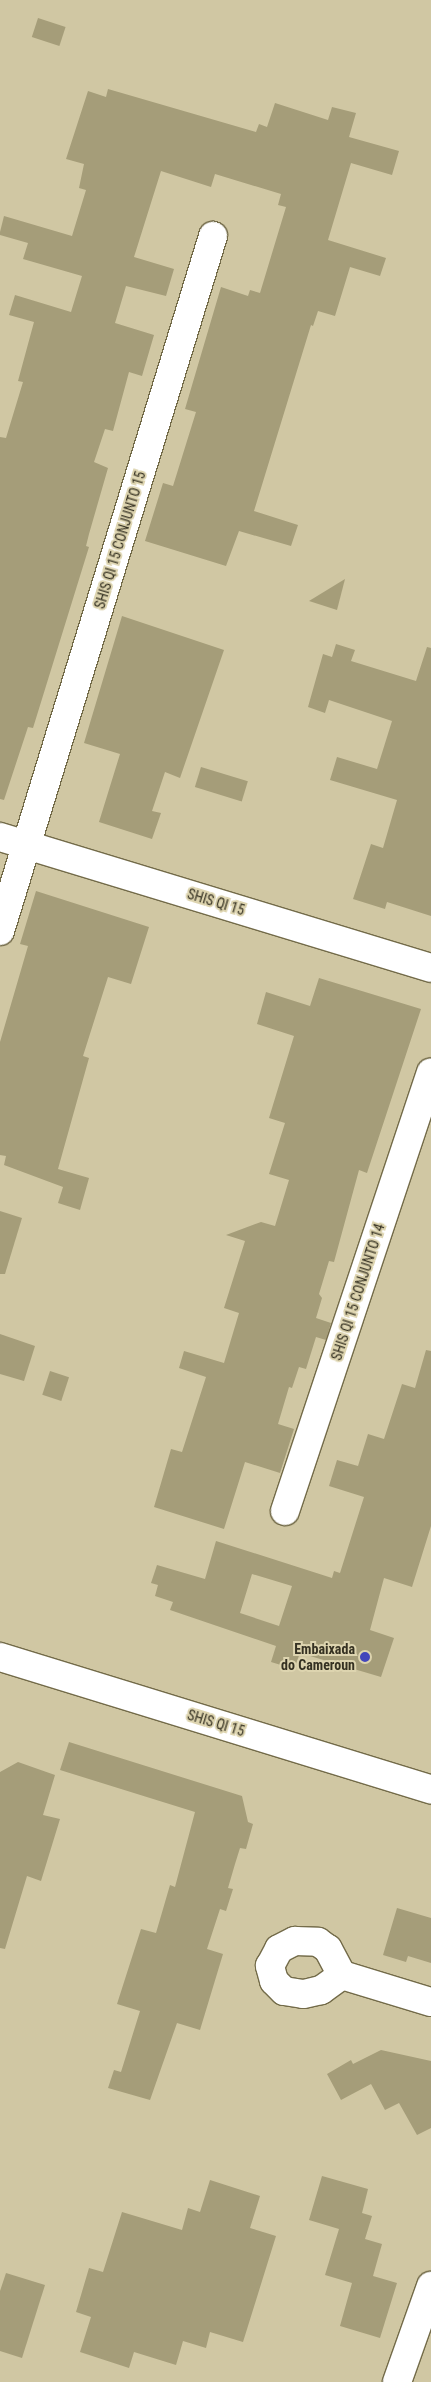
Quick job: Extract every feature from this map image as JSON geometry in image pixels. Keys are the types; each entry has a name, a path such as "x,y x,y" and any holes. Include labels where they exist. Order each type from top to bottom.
{"street":[{"name":"SHIS QI 15 CONJUNTO 15","path":"0,931 213,236"},
{"name":"SHIS QI 15","path":"0,837 431,968"},
{"name":"SHIS QI 15 CONJUNTO 14","path":"285,1511 431,1074"},
{"name":"SHIS QI 15","path":"0,1656 431,1790"},
{"path":"342,1975 431,2002"},
{"path":"397,2382 431,2286"}],"building":[{"path":"38,18 66,27 59,46 32,37"},
{"path":"108,89 256,132 259,124 267,127 275,103 328,120 332,107 356,113 349,137 399,151 392,175 351,163 328,240 386,258 380,276 350,267 335,316 318,311 313,326 311,325 254,511 298,525 291,546 239,531 226,566 145,541 163,483 173,486 196,412 185,409 221,287 248,296 250,290 260,293 286,207 278,205 281,194 215,174 211,187 161,171 134,257 174,269 166,296 126,286 115,323 154,335 142,376 129,372 113,431 105,429 94,462 108,468 86,546 89,547 33,728 28,727 4,800 0,799 0,437 6,438 23,382 18,381 34,322 9,315 15,295 71,312 82,276 23,259 28,243 0,235 0,232 4,216 72,236 86,190 79,188 84,164 66,159 88,91 106,97"},
{"path":"345,579 337,610 309,601"},
{"path":"122,616 224,650 180,778 165,772 152,811 161,813 152,839 99,822 120,754 84,743"},
{"path":"336,644 355,650 351,661 416,681 427,647 431,648 431,916 387,902 385,909 353,899 371,844 383,848 397,800 330,780 337,757 377,769 392,721 329,700 325,713 308,707 323,654 332,657"},
{"path":"201,767 248,781 242,801 195,787"},
{"path":"36,891 149,927 131,984 108,977 83,1056 89,1058 58,1169 89,1178 80,1210 58,1203 63,1187 4,1165 6,1156 0,1155 0,1042 28,946 20,944"},
{"path":"319,978 421,1009 367,1173 359,1170 334,1262 329,1261 319,1294 322,1298 316,1318 331,1323 326,1340 316,1337 306,1369 299,1367 292,1388 289,1387 278,1424 294,1429 280,1473 245,1462 224,1529 154,1507 171,1449 182,1452 206,1377 179,1368 184,1351 224,1363 239,1313 224,1308 245,1241 226,1235 261,1222 275,1226 289,1180 269,1174 285,1123 269,1118 294,1036 257,1024 266,992 310,1006"},
{"path":"0,1211 22,1218 5,1274 0,1274"},
{"path":"0,1334 35,1346 24,1381 0,1374"},
{"path":"426,1350 431,1351 431,1526 412,1587 384,1578 370,1630 394,1638 381,1677 300,1653 294,1669 271,1662 276,1646 170,1610 173,1602 155,1596 158,1585 151,1583 157,1565 205,1579 216,1541 332,1578 334,1571 340,1573 364,1497 329,1486 337,1460 358,1466 368,1434 384,1439 402,1384 415,1388","holes":["252,1574 292,1586 279,1626 240,1613"]},
{"path":"50,1371 69,1377 61,1401 42,1395"},
{"path":"69,1742 242,1796 248,1822 253,1824 246,1849 240,1848 235,1864 228,1888 233,1889 226,1911 220,1909 207,1949 223,1954 200,2030 177,2023 150,2100 108,2088 114,2070 121,2072 140,2011 117,2004 141,1929 156,1933 170,1885 175,1887 195,1812 60,1770"},
{"path":"18,1762 55,1775 43,1815 60,1819 41,1881 27,1876 5,1949 0,1948 0,1772"},
{"path":"397,1908 431,1918 431,1963 408,1956 406,1962 383,1955"},
{"path":"381,2050 431,2061 431,2128 417,2135 399,2103 385,2110 371,2084 341,2100 327,2074 351,2060 353,2064"},
{"path":"322,2176 368,2189 362,2213 372,2216 365,2239 382,2244 373,2276 397,2283 380,2338 340,2326 352,2283 325,2275 339,2229 309,2220"},
{"path":"210,2180 260,2196 250,2228 276,2236 243,2342 210,2332 206,2348 183,2341 176,2365 134,2352 129,2368 80,2352 91,2317 76,2312 89,2268 103,2272 122,2212 182,2230 188,2208 200,2212"},
{"path":"6,2273 45,2285 22,2358 0,2351 0,2291"}],"place":[{"name":"Embaixada do Cameroun","path":"365,1657"}]}
